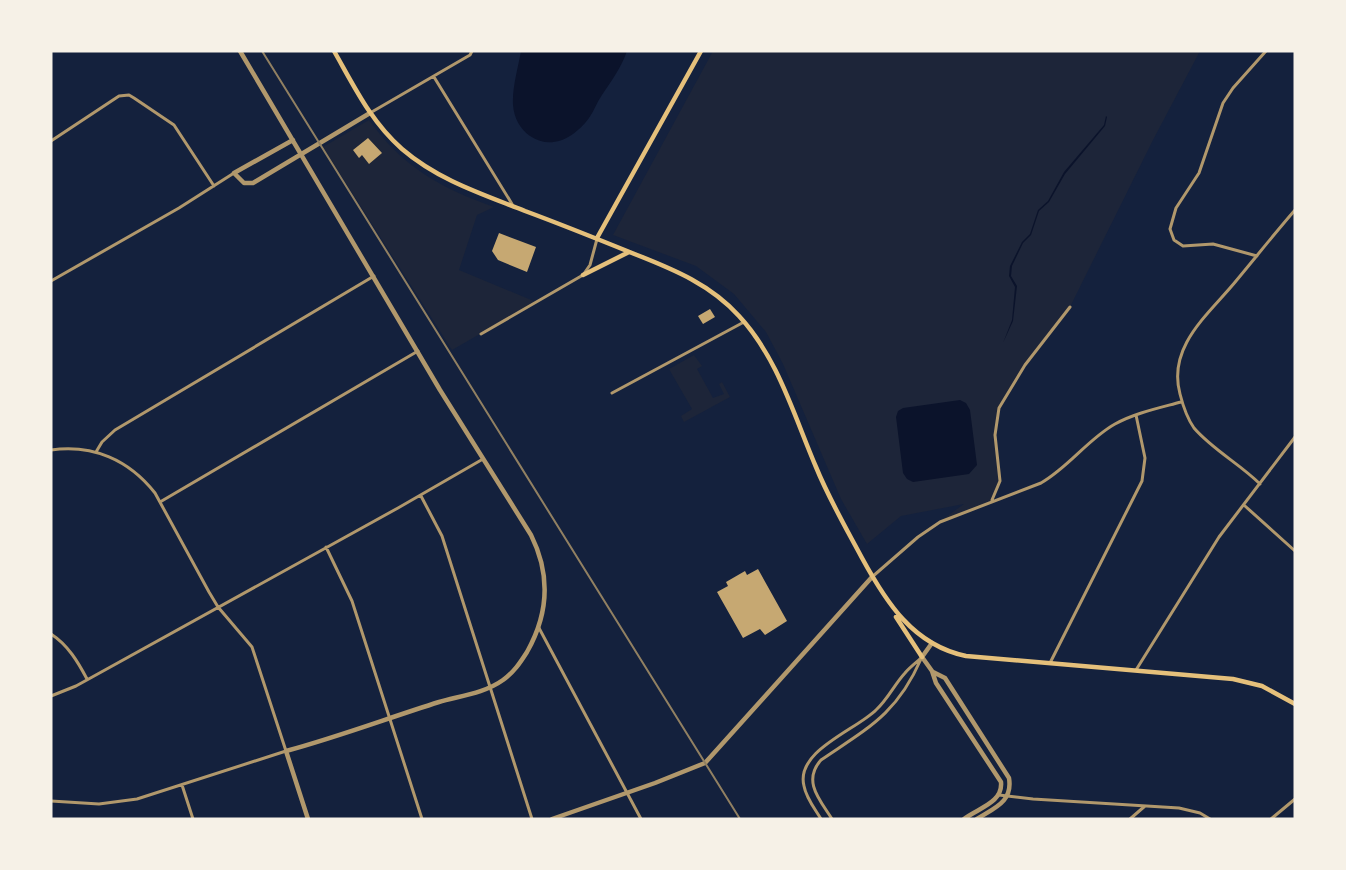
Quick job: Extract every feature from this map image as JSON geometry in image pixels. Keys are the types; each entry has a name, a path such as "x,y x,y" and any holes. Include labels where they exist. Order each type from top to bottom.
{"main road":[{"path":"334,51 370,113 401,147 419,162 458,184 679,271 696,280 726,303 744,321 771,361 826,491 872,577 922,657"},
{"path":"597,238 701,51"},
{"path":"583,275 629,252"},
{"path":"887,601 908,626 932,643 966,656 1233,678 1262,686 1295,704"}],"street":[{"path":"51,801 78,804 117,803 137,799 490,687 502,681 517,666 539,628 545,592 544,574 540,556 531,535 418,351 240,51"},
{"path":"234,173 244,183 253,183 470,55 472,51"},
{"path":"1257,256 1213,244 1183,246 1174,240 1170,229 1176,208 1198,172 1223,103 1233,88 1266,51"},
{"path":"434,76 512,206"},
{"path":"51,141 119,96 129,95 176,126 214,186"},
{"path":"51,281 293,140"},
{"path":"1260,484 1194,428 1181,402 1177,369 1179,359 1199,322 1295,210"},
{"path":"481,334 583,275 590,265 597,238"},
{"path":"96,452 102,442 115,430 374,276"},
{"path":"991,502 1000,481 995,435 999,408 1025,365 1070,307"},
{"path":"612,393 744,321"},
{"path":"160,502 418,351"},
{"path":"552,819 695,769 709,760 872,577 928,529 961,512 1026,490 1055,475 1114,425 1136,415 1181,402"},
{"path":"1050,663 1142,481 1145,458 1136,415"},
{"path":"1136,670 1219,537 1295,437"},
{"path":"51,450 70,449 96,452 111,457 131,468 147,483 160,502 218,607 255,653 308,819"},
{"path":"51,696 87,679 421,496 483,459"},
{"path":"421,496 442,536 532,819"},
{"path":"1244,506 1295,551"},
{"path":"326,547 352,601 422,819"},
{"path":"539,628 641,819"},
{"path":"51,634 62,641 72,653 87,679"},
{"path":"832,819 817,795 811,777 818,764 888,712 911,681 922,657 932,643"},
{"path":"922,657 932,671 936,683 1001,782 999,795 990,804 964,819"},
{"path":"821,819 803,784 804,772 810,759 881,705 904,673 922,657"},
{"path":"932,671 945,678 1009,778 1008,796 999,807 978,819"},
{"path":"881,705 888,712"},
{"path":"967,730 975,724"},
{"path":"852,728 857,736"},
{"path":"820,750 825,757"},
{"path":"182,785 193,819"},
{"path":"810,800 817,795"},
{"path":"999,795 1191,810 1210,819"},
{"path":"1271,819 1295,799"},
{"path":"1130,819 1145,806"}],"shaded area":[{"path":"521,51 627,51 616,74 583,125 563,140 547,142 530,136 520,127 516,119 513,92"},
{"path":"713,51 1200,51 1070,307 1025,365 1003,399 995,425 999,487 991,502 940,522 918,537 964,504 901,516 867,544 841,499 783,364 766,332 734,294 696,266 613,235"},
{"path":"1106,116 1105,126 1065,174 1049,202 1039,211 1031,235 1023,243 1012,266 1011,276 1017,286 1013,321 1003,343 1012,320 1015,287 1009,276 1010,266 1022,242 1030,234 1038,210 1048,201 1064,172 1104,125"},
{"path":"369,120 396,151 424,174 456,192 494,207 477,215 459,270 536,302 452,350 323,147"},
{"path":"694,355 702,366 697,369 713,398 724,394 719,384 722,382 730,397 684,422 681,416 692,409 669,369"},
{"path":"960,400 966,403 970,410 977,465 969,474 913,482 907,479 903,473 896,417 898,411 903,408"}],"building":[{"path":"368,138 382,153 369,164 362,155 359,158 353,150"},
{"path":"499,233 536,247 527,272 498,260 492,251"},
{"path":"710,309 715,317 703,324 698,316"},
{"path":"758,569 787,621 765,635 760,629 743,638 717,592 728,586 726,582 745,571 747,575"}],"railway":[{"path":"262,51 740,819"}]}
